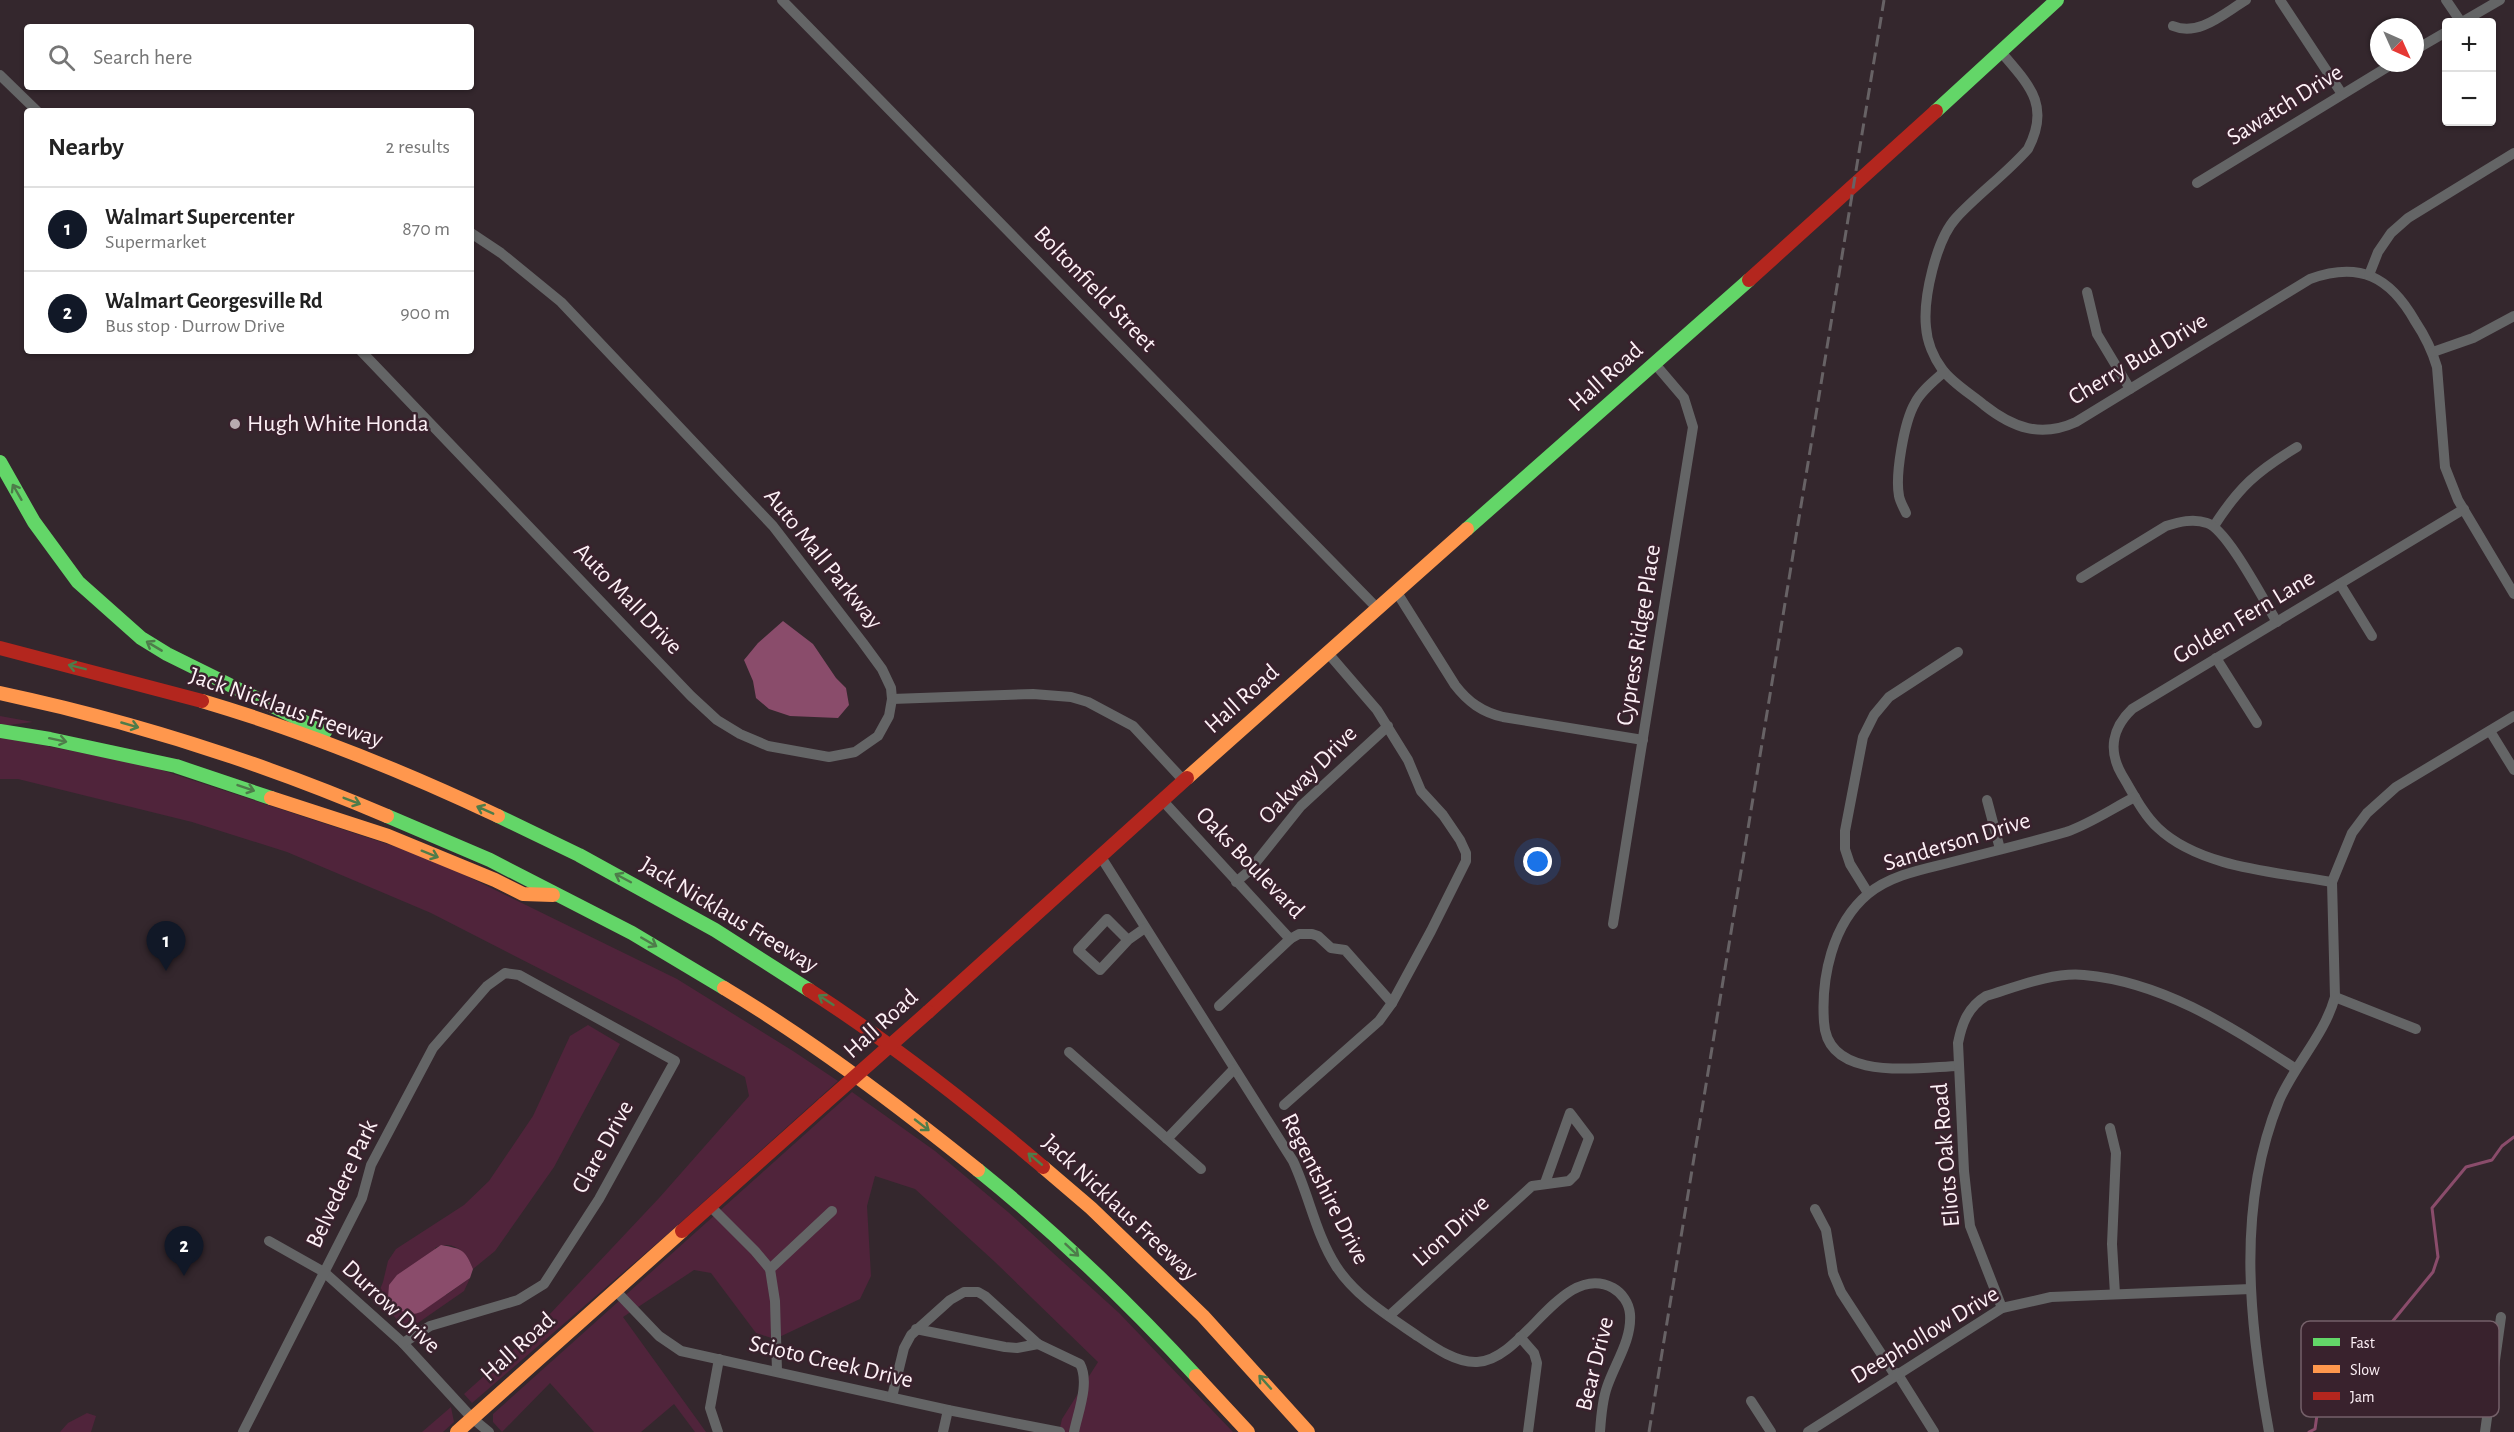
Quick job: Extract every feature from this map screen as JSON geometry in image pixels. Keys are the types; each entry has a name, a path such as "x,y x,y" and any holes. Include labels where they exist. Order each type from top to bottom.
{"main road":[{"name":"Hall Road","path":"457,1432 1185,782 1327,652 1655,364 2057,0"},
{"path":"0,462 34,522 78,582 141,638 167,654 412,777"},
{"name":"Jack Nicklaus Freeway","path":"0,648 131,681 292,730 412,777 538,834 674,905 763,959 911,1060 969,1105 1086,1203 1229,1342 1308,1432"},
{"path":"4,694 136,727 298,780 403,821 464,848 647,940 763,1011 876,1090 950,1147 1053,1232 1152,1326 1200,1376 1248,1432"},
{"path":"0,731 50,739 181,767 388,836 523,894 560,896"}],"street":[{"name":"Boltonfield Street","path":"782,0 1377,608"},
{"path":"2173,26 2182,30 2193,30 2246,0"},
{"path":"2280,0 2342,94"},
{"path":"2446,0 2459,18"},
{"path":"2469,18 2500,0"},
{"path":"2424,45 2442,34"},
{"name":"Cherry Bud Drive","path":"2001,52 2031,89 2039,119 2028,149 1954,220 1944,236 1932,270 1926,319 1929,343 1944,372 2013,425 2037,431 2053,430 2076,422 2310,279 2339,271 2369,274 2388,285 2403,300 2433,352 2437,367 2445,467 2464,509 2514,594"},
{"name":"Sawatch Drive","path":"2197,183 2379,72"},
{"path":"0,75 34,108"},
{"path":"2369,274 2378,252 2391,233 2408,218 2514,153"},
{"name":"Auto Mall Parkway","path":"474,235 516,265 561,302 773,526 870,651 891,688 891,699"},
{"path":"2087,292 2097,334 2130,389"},
{"path":"2433,352 2473,338 2514,316"},
{"name":"Auto Mall Drive","path":"364,354 691,696 717,720 740,734 768,746 829,757 839,756 855,752 878,736 889,716 891,699"},
{"name":"Cypress Ridge Place","path":"1613,924 1694,427 1684,398 1655,364"},
{"path":"1906,513 1899,496 1899,478 1907,422 1915,403 1924,390 1944,372"},
{"path":"2214,526 2232,499 2254,475 2297,447"},
{"name":"Golden Fern Lane","path":"2332,882 2220,861 2186,849 2157,827 2135,797 2117,766 2114,734 2121,720 2132,709 2464,509"},
{"path":"2081,578 2166,526 2180,521 2206,522 2214,526 2230,546 2277,622"},
{"path":"2340,584 2372,636"},
{"path":"1396,591 1455,685 1464,697 1476,706 1503,717 1643,740"},
{"path":"1868,893 1850,864 1845,849 1845,831 1863,737 1874,715 1889,697 1958,651"},
{"path":"1284,1105 1377,1024 1392,1003 1462,872 1466,853 1443,815 1421,791 1408,760 1377,710 1327,652"},
{"path":"2216,658 2257,723"},
{"path":"891,699 1033,694 1071,697 1088,702 1133,726 1185,782"},
{"path":"2269,1432 2251,1289 2251,1211 2260,1161 2281,1097 2321,1032 2330,1015 2335,997 2332,882 2352,832 2367,813 2396,787 2514,716"},
{"name":"Oakway Drive","path":"1236,882 1248,871 1301,806 1388,726"},
{"path":"2490,731 2514,770"},
{"name":"Sanderson Drive","path":"1959,1066 1880,1068 1854,1064 1834,1048 1824,1028 1823,1006 1831,953 1844,919 1868,893 1901,875 2069,831 2135,797"},
{"path":"1987,800 2000,849"},
{"name":"Oaks Boulevard","path":"1163,801 1290,939 1299,934 1312,934 1318,936 1331,948 1344,950 1392,1003"},
{"name":"Regentshire Drive","path":"1101,857 1293,1161 1336,1266 1356,1291 1389,1316 1445,1352 1470,1362 1487,1361 1494,1358 1580,1285 1609,1286 1617,1291 1628,1306"},
{"path":"1128,940 1107,919 1078,950 1100,970 1128,940 1145,928"},
{"path":"1219,1006 1290,939"},
{"name":"Belvedere Park","path":"243,1432 362,1198 371,1165 433,1048 487,986 505,973"},
{"name":"Clare Drive","path":"403,1343 430,1326 518,1300 544,1284 599,1199 675,1061 519,975 505,973"},
{"name":"Eliots Oak Road","path":"2002,1308 1970,1226 1964,1171 1958,1043 1961,1025 1968,1012 1980,1000 1986,996 2058,977 2083,975 2124,982 2181,1001 2216,1018 2296,1070"},
{"path":"2335,997 2416,1029"},
{"path":"1069,1052 1201,1169"},
{"path":"1167,1139 1234,1068"},
{"name":"Lion Drive","path":"1389,1316 1532,1186 1569,1181 1575,1175 1589,1138 1570,1113 1545,1183"},
{"path":"2110,1128 2116,1153 2112,1244 2115,1294"},
{"path":"710,1205 770,1269 775,1301 777,1371"},
{"path":"1815,1209 1826,1230 1833,1273 1841,1292 1934,1432"},
{"path":"770,1269 832,1211"},
{"name":"Durrow Drive","path":"269,1241 324,1272 403,1343 472,1418 489,1432"},
{"name":"Deephollow Drive","path":"1808,1432 2002,1308 2051,1297 2251,1289"},
{"name":"Scioto Creek Drive","path":"615,1290 669,1345 681,1351 948,1410 1060,1432"},
{"path":"892,1397 904,1348 916,1329 950,1300 970,1291 985,1296 1038,1344 1080,1364 1084,1371 1085,1382 1074,1432"},
{"name":"Bear Drive","path":"1600,1432 1607,1387 1630,1325 1628,1306"},
{"path":"2499,1332 2501,1317"},
{"path":"916,1329 1005,1347 1017,1348 1038,1344"},
{"path":"1520,1337 1534,1353 1538,1363 1528,1432"},
{"path":"718,1432 710,1408 719,1359"},
{"path":"1751,1401 1771,1432"},
{"path":"943,1432 948,1410"},
{"path":"2486,1432 2488,1417"}],"shaded area":[{"path":"783,621 813,644 836,678 846,688 849,705 838,718 790,716 769,709 756,698 753,681 744,660 758,643"},
{"path":"0,716 33,722 0,726"},
{"path":"0,737 149,766 430,858 677,979 838,1081 670,1232 472,1403 464,1394 533,1332 660,1197 749,1096 745,1077 642,1021 431,913 287,852 192,822 18,779 0,779"},
{"path":"588,1025 620,1044 554,1167 495,1251 473,1269 467,1257 454,1246 435,1248 446,1295 470,1278 464,1291 412,1327 406,1328 376,1299 388,1261 396,1249 464,1205 489,1181 533,1116 570,1036"},
{"path":"852,1092 935,1151 1008,1212 1119,1313 1233,1432 1059,1432 1062,1419 1098,1362 995,1262 915,1189 875,1176 867,1206 871,1276 860,1299 775,1339 756,1333 711,1273 694,1270 623,1317 706,1432 695,1432 674,1404 641,1432 594,1432 550,1383 502,1432 493,1422 493,1414"},
{"path":"441,1245 458,1249 468,1257 473,1269 470,1278 416,1314 407,1313 395,1306 388,1298 389,1285 397,1275"},
{"path":"451,1407 454,1422 443,1432 422,1432"},
{"path":"87,1413 96,1416 91,1432 60,1432 68,1423"}],"waterway":[{"path":"2393,1321 2433,1272 2438,1257 2432,1208 2466,1167 2492,1160 2502,1146 2514,1137"},
{"path":"2309,1432 2315,1429 2317,1417"}],"railway":[{"path":"1649,1432 1884,0"}],"traffic: fast":[{"path":"1936,111 2057,0"},
{"path":"1467,529 1749,280"},
{"path":"0,462 34,522 78,582 141,638 167,654 325,732"},
{"path":"0,731 50,739 176,766 271,798"},
{"path":"387,816 490,860 632,933 724,988"},
{"path":"498,816 579,855 715,930 809,990"},
{"path":"978,1170 1091,1269 1196,1376"}],"traffic: slow":[{"path":"1187,778 1467,529"},
{"path":"0,693 99,717 196,745 293,778 387,816"},
{"path":"202,701 278,725 352,753 498,816"},
{"path":"271,798 388,836 495,880 523,894 553,895"},
{"path":"724,988 790,1030 854,1075 978,1170"},
{"path":"1043,1167 1091,1208 1203,1316 1308,1432"},
{"path":"457,1432 682,1231"},
{"path":"1196,1376 1248,1432"}],"traffic: jam":[{"path":"1749,280 1936,111"},
{"path":"0,648 202,701"},
{"path":"928,1012 1187,778"},
{"path":"809,990 870,1031 929,1075 1043,1167"},
{"path":"824,1104 928,1012"},
{"path":"682,1231 824,1104"}],"place":[{"name":"Hugh White Honda","path":"235,424"},
{"name":"Walmart Supercenter","path":"166,971"},
{"name":"Walmart Georgesville Rd","path":"184,1276"}]}
